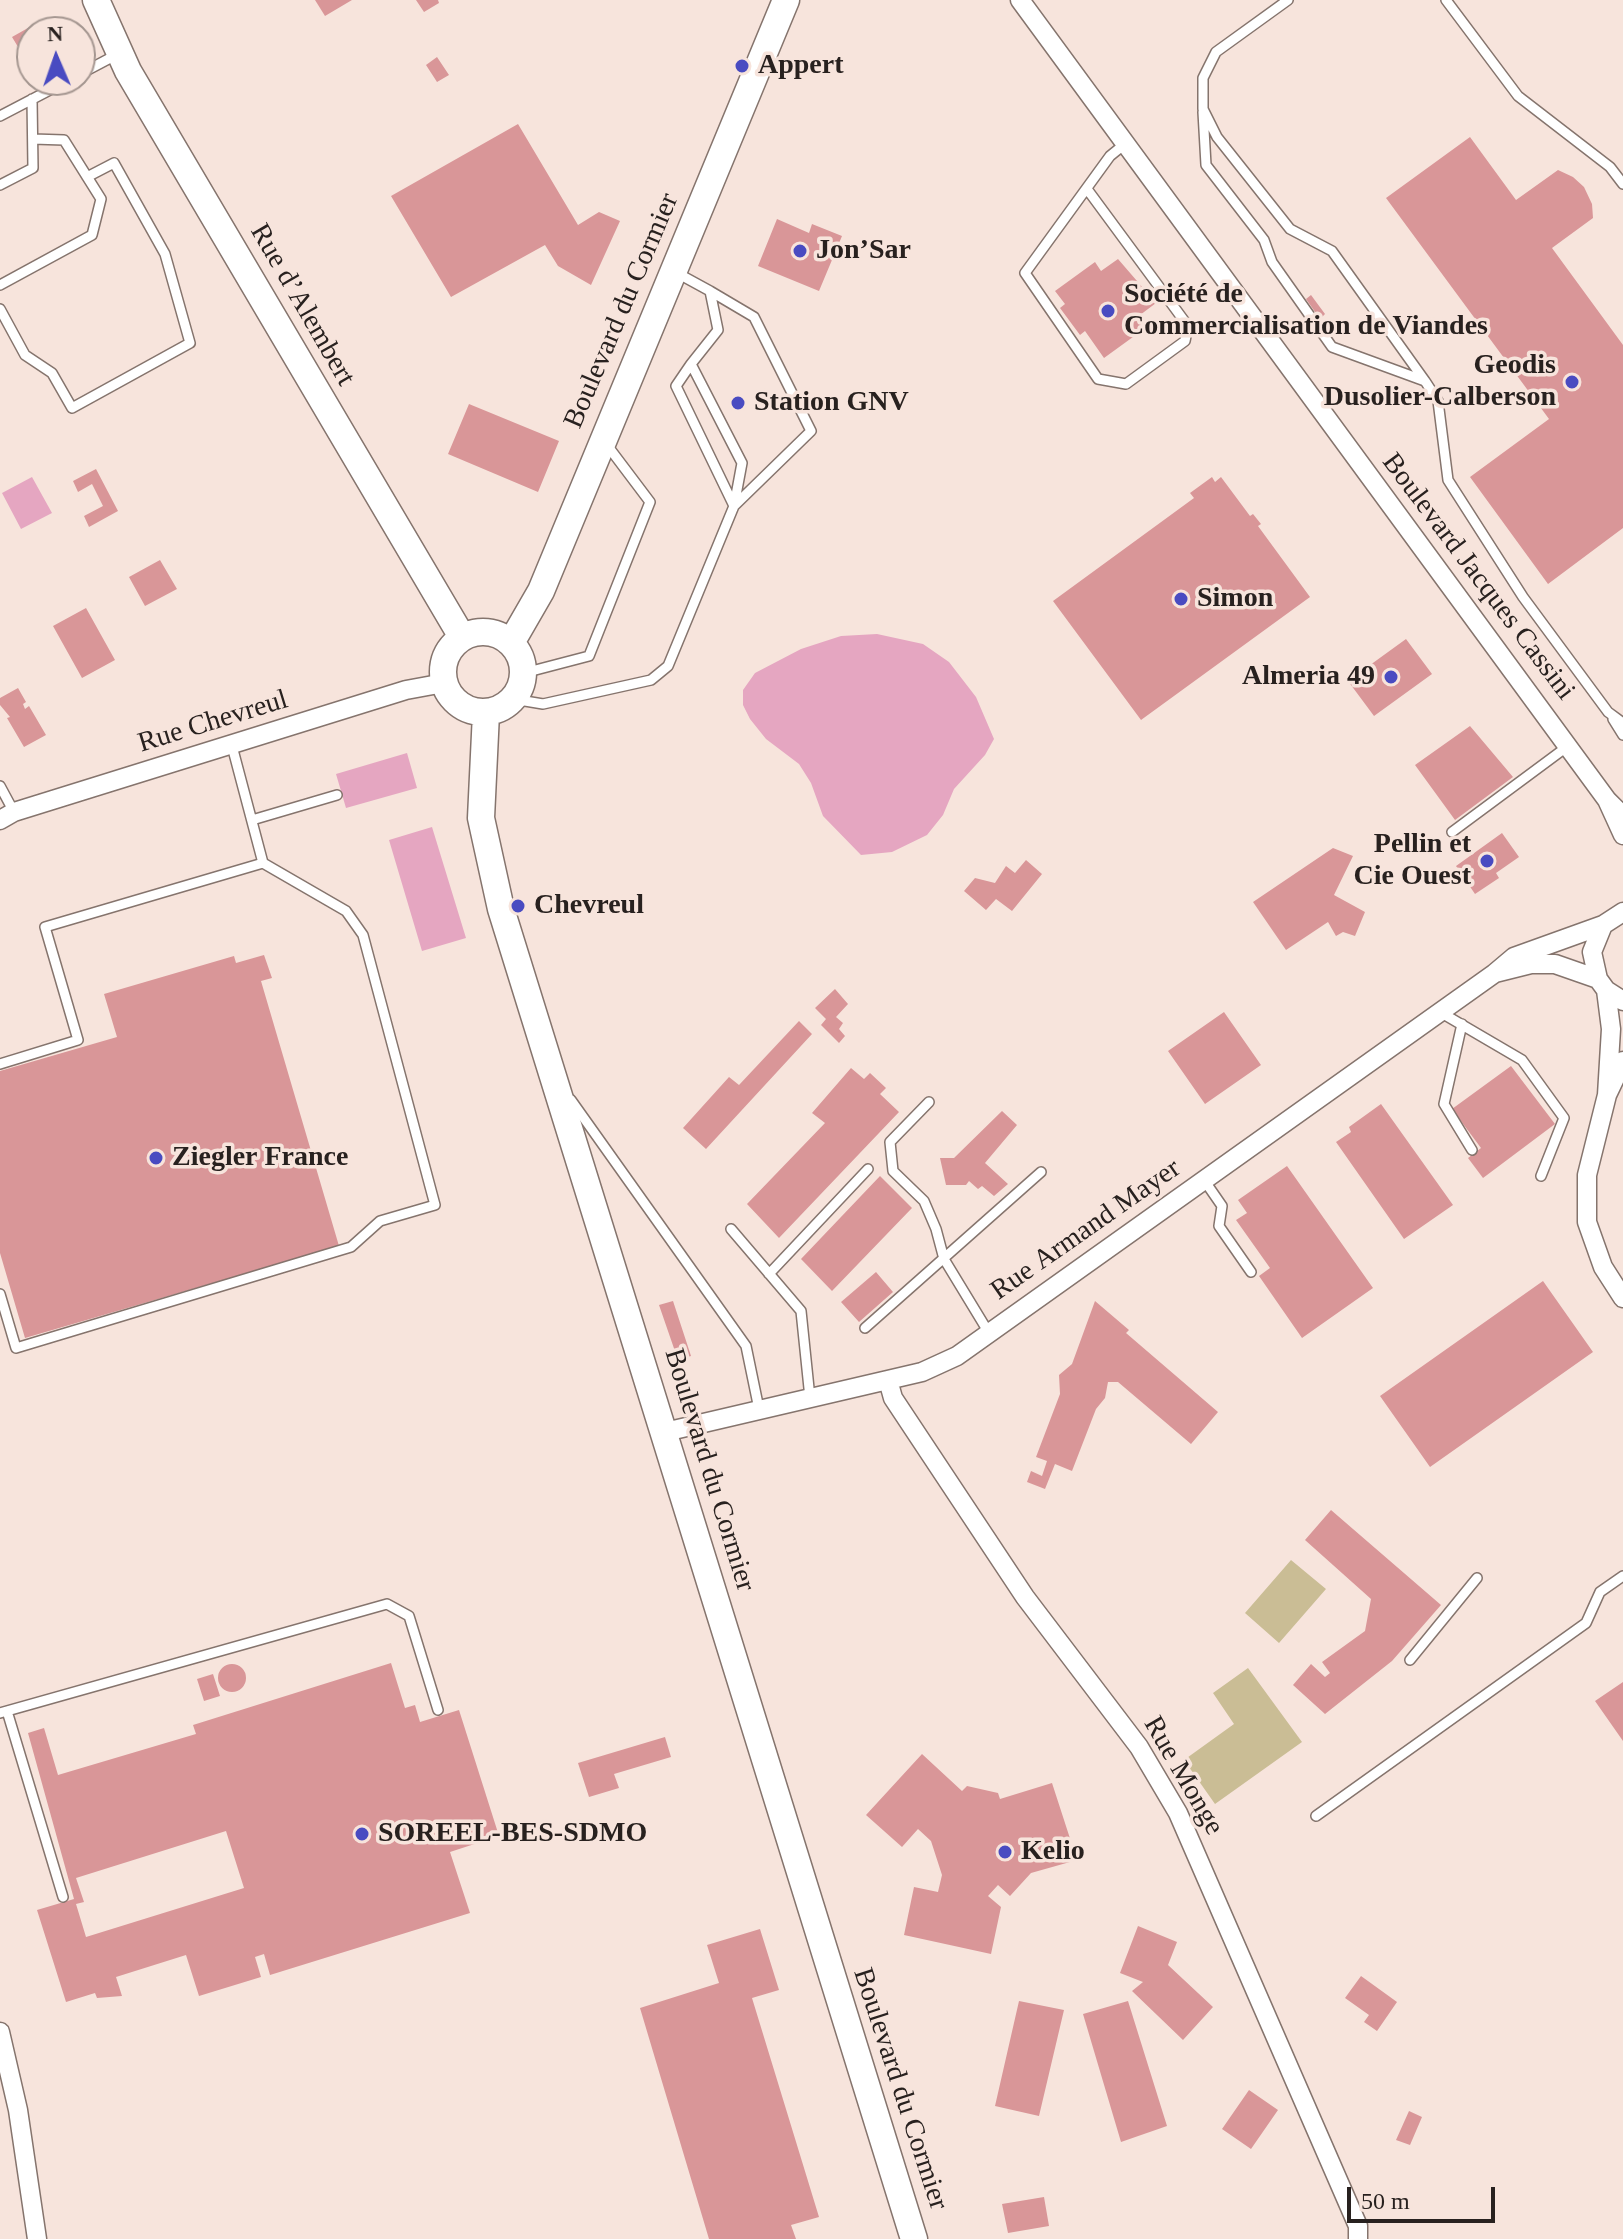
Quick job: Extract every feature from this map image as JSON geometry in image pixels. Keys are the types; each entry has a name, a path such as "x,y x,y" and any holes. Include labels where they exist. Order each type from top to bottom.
{"street":[{"name":"Rue d’Alembert","path":"96,0 119,53 462,637"},
{"name":"Boulevard du Cormier","path":"511,643 530,616 786,0"},
{"name":"Boulevard Jacques Cassini","path":"1020,0 1607,800 1623,816"},
{"path":"487,632 511,643 518,652 524,673 513,699 498,710 486,713 460,706 444,683 445,657 462,637 487,632"},
{"name":"Rue Chevreul","path":"7,816 406,690 444,683"},
{"name":"Boulevard du Cormier","path":"486,713 481,818 489,865 914,2239"},
{"name":"Boulevard Jacques Cassini","path":"1607,800 1623,835"},
{"path":"1623,895 1592,952 1611,1029 1607,1095 1587,1175 1587,1222 1603,1267 1623,1298"},
{"name":"Rue Armand Mayer","path":"665,1432 922,1372 957,1356 1514,957 1613,917"},
{"name":"Rue Armand Mayer","path":"1495,973 1531,964 1555,964 1602,985 1623,1001"},
{"path":"1607,1095 1623,1061"},
{"name":"Rue Monge","path":"888,1380 893,1398 1025,1597 1139,1747 1178,1813 1358,2226 1358,2239"},
{"path":"0,2032 18,2110 37,2239"}],"lane":[{"path":"1288,0 1216,52 1203,78 1206,165 1264,240 1272,262 1332,347 1425,381"},
{"path":"1446,0 1518,96 1610,167 1623,184"},
{"path":"96,65 119,53"},
{"path":"0,116 38,96"},
{"path":"0,185 33,168 32,99"},
{"path":"1203,109 1217,137 1290,229 1332,251 1425,381 1438,401 1448,480 1523,597 1623,735"},
{"path":"0,285 92,235 101,199 64,140 33,139"},
{"path":"1087,189 1188,326 1185,341 1126,384 1098,379 1025,273 1110,156 1126,143"},
{"path":"0,309 25,355 52,373 72,408 190,343 165,254 114,163 87,177"},
{"path":"674,271 754,317 811,431 734,506"},
{"path":"710,291 718,330 676,386 734,506"},
{"path":"513,699 543,704 651,680 668,666 734,506 742,463 691,364"},
{"path":"524,673 589,656 650,502 603,441"},
{"path":"1608,712 1623,723"},
{"path":"0,1294 16,1348 351,1247 380,1221 435,1205 363,935 346,911 263,863 232,746"},
{"path":"1452,832 1568,746"},
{"path":"0,786 7,816"},
{"path":"252,820 337,795"},
{"path":"0,1064 78,1040 45,927 263,863"},
{"path":"1440,1012 1522,1060 1564,1118 1541,1176"},
{"path":"1462,1024 1444,1104 1447,1116 1472,1150"},
{"path":"553,1075 746,1346 759,1409"},
{"path":"929,1102 890,1142 893,1171 924,1201 944,1259 989,1333"},
{"path":"769,1274 868,1169"},
{"path":"865,1328 1041,1172"},
{"path":"1204,1180 1222,1206 1219,1226 1251,1272"},
{"path":"731,1229 801,1311 810,1398"},
{"path":"1316,1816 1586,1623 1600,1592 1623,1576"},
{"path":"1410,1660 1477,1578"},
{"path":"63,1897 4,1712 387,1604 409,1616 438,1710"}],"shaded area":[{"path":"32,477 52,513 21,529 2,493"},
{"path":"877,634 923,644 949,662 976,697 994,739 985,755 954,789 943,815 927,835 892,852 861,855 823,816 811,783 799,764 766,739 750,719 743,705 743,690 755,673 801,649 841,636"},
{"path":"407,753 417,788 346,808 336,774"},
{"path":"432,827 466,938 422,951 389,840"},
{"path":"1291,1560 1326,1589 1279,1643 1245,1613"},
{"path":"1248,1668 1302,1742 1215,1804 1184,1760 1234,1724 1213,1693"}],"building":[{"path":"315,0 352,0 325,16"},
{"path":"416,0 438,0 439,3 424,12"},
{"path":"437,57 449,75 437,82 426,65"},
{"path":"518,124 578,225 599,212 620,221 591,285 558,266 545,245 451,297 391,196"},
{"name":"Geodis Dusolier-Calberson","path":"1470,137 1516,200 1558,170 1584,187 1592,204 1593,218 1552,248 1623,345 1623,528 1548,584 1470,477 1549,419 1386,198"},
{"name":"Jon’Sar","path":"777,219 809,233 812,224 842,236 819,291 758,266"},
{"name":"Société de Commercialisation de Viandes","path":"1118,259 1156,303 1136,318 1144,329 1104,358 1085,331 1080,335 1060,308 1065,304 1055,291 1095,262 1101,271"},
{"path":"1311,295 1325,314 1320,319 1306,299"},
{"path":"469,404 559,441 538,492 448,454"},
{"path":"96,469 118,511 89,527 84,516 103,506 92,484 78,492 73,481"},
{"name":"Simon","path":"1212,477 1215,482 1221,477 1250,516 1253,514 1261,524 1258,526 1310,597 1141,720 1053,601 1194,498 1190,493"},
{"path":"160,560 177,589 145,606 129,577"},
{"path":"86,608 115,660 82,678 53,626"},
{"path":"1406,639 1432,674 1374,716 1348,681"},
{"path":"18,688 26,702 23,704 25,709 29,706 46,735 24,747 7,718 10,717 0,705 0,698"},
{"path":"1470,726 1513,777 1455,820 1415,765"},
{"name":"Pellin et Cie Ouest","path":"1502,833 1519,857 1496,873 1499,878 1475,894 1456,866"},
{"path":"1333,848 1353,856 1334,895 1365,912 1355,936 1343,932 1336,936 1328,922 1286,950 1253,902"},
{"path":"1026,860 1042,874 1012,911 996,899 986,910 964,891 975,878 995,883 1006,866 1015,873"},
{"name":"Ziegler France","path":"264,955 272,978 261,981 339,1246 25,1338 0,1253 0,1071 117,1037 104,994 234,956 236,963"},
{"path":"835,989 848,1004 836,1017 843,1023 839,1029 845,1036 839,1043 821,1025 826,1019 815,1008"},
{"path":"1224,1012 1261,1065 1205,1104 1168,1051"},
{"path":"799,1021 812,1034 706,1149 683,1128 729,1077 739,1085"},
{"path":"1511,1066 1555,1124 1483,1178 1468,1158 1481,1148 1452,1109"},
{"path":"851,1068 864,1079 870,1073 886,1088 880,1094 899,1112 779,1238 747,1204 825,1123 812,1113"},
{"path":"1381,1104 1453,1205 1404,1239 1336,1142 1351,1132 1349,1127"},
{"path":"1002,1111 1017,1125 985,1163 1008,1184 994,1196 982,1186 978,1189 969,1181 966,1185 946,1185 940,1158 954,1158"},
{"path":"1287,1166 1373,1288 1302,1338 1259,1276 1270,1268 1236,1220 1247,1213 1238,1200"},
{"path":"880,1176 912,1208 832,1291 801,1259"},
{"path":"876,1272 893,1292 859,1322 841,1302"},
{"path":"1543,1281 1593,1352 1430,1467 1380,1396"},
{"path":"673,1301 691,1356 678,1360 659,1305"},
{"path":"1095,1301 1129,1330 1126,1333 1218,1412 1191,1444 1118,1382 1108,1382 1105,1398 1096,1409 1072,1471 1055,1464 1045,1489 1027,1482 1031,1471 1042,1476 1047,1461 1036,1457 1060,1394 1059,1375 1072,1364"},
{"path":"1331,1510 1441,1605 1392,1661 1325,1714 1293,1685 1311,1664 1325,1677 1330,1673 1322,1662 1365,1631 1371,1599 1305,1540"},
{"name":"SOREEL-BES-SDMO","path":"391,1663 405,1708 415,1705 420,1722 459,1710 499,1836 450,1852 470,1913 270,1975 264,1954 255,1957 261,1977 199,1996 186,1955 116,1977 122,1996 97,1998 95,1993 66,2002 37,1910 74,1899 28,1733 44,1728 58,1775 196,1734 193,1725","holes":["226,1831 244,1888 86,1937 76,1904 84,1902 76,1878"]},
{"path":"232,1664 242,1668 246,1678 242,1688 232,1692 222,1688 218,1678 222,1668"},
{"path":"213,1674 220,1696 204,1701 197,1679"},
{"path":"1623,1682 1623,1741 1595,1701"},
{"path":"665,1737 671,1757 614,1774 619,1788 589,1797 578,1763"},
{"name":"Kelio","path":"922,1754 962,1791 967,1786 998,1793 1000,1799 1052,1783 1077,1860 1031,1873 1010,1896 998,1885 988,1896 1001,1907 991,1954 904,1935 914,1887 938,1892 942,1875 931,1841 918,1829 902,1847 866,1815"},
{"path":"1138,1926 1177,1942 1168,1965 1213,2007 1183,2040 1132,1991 1143,1982 1120,1973"},
{"path":"760,1929 779,1990 752,1998 819,2217 791,2225 796,2239 709,2239 640,2008 719,1983 707,1945"},
{"path":"1361,1976 1397,2002 1377,2031 1364,2022 1369,2015 1345,1998"},
{"path":"1019,2001 1064,2010 1039,2116 995,2106"},
{"path":"1128,2001 1167,2126 1121,2142 1083,2014"},
{"path":"1249,2090 1278,2110 1251,2149 1222,2129"},
{"path":"1409,2111 1422,2117 1410,2145 1396,2140"},
{"path":"1044,2197 1049,2226 1008,2233 1002,2204"}],"place":[{"name":"Appert","path":"742,66"},
{"name":"Jon’Sar","path":"800,251"},
{"name":"Société de Commercialisation de Viandes","path":"1108,311"},
{"name":"Geodis Dusolier-Calberson","path":"1572,382"},
{"name":"Station GNV","path":"738,403"},
{"name":"Simon","path":"1181,599"},
{"name":"Almeria 49","path":"1391,677"},
{"name":"Pellin et Cie Ouest","path":"1487,861"},
{"name":"Chevreul","path":"518,906"},
{"name":"Ziegler France","path":"156,1158"},
{"name":"SOREEL-BES-SDMO","path":"362,1834"},
{"name":"Kelio","path":"1005,1852"}]}
